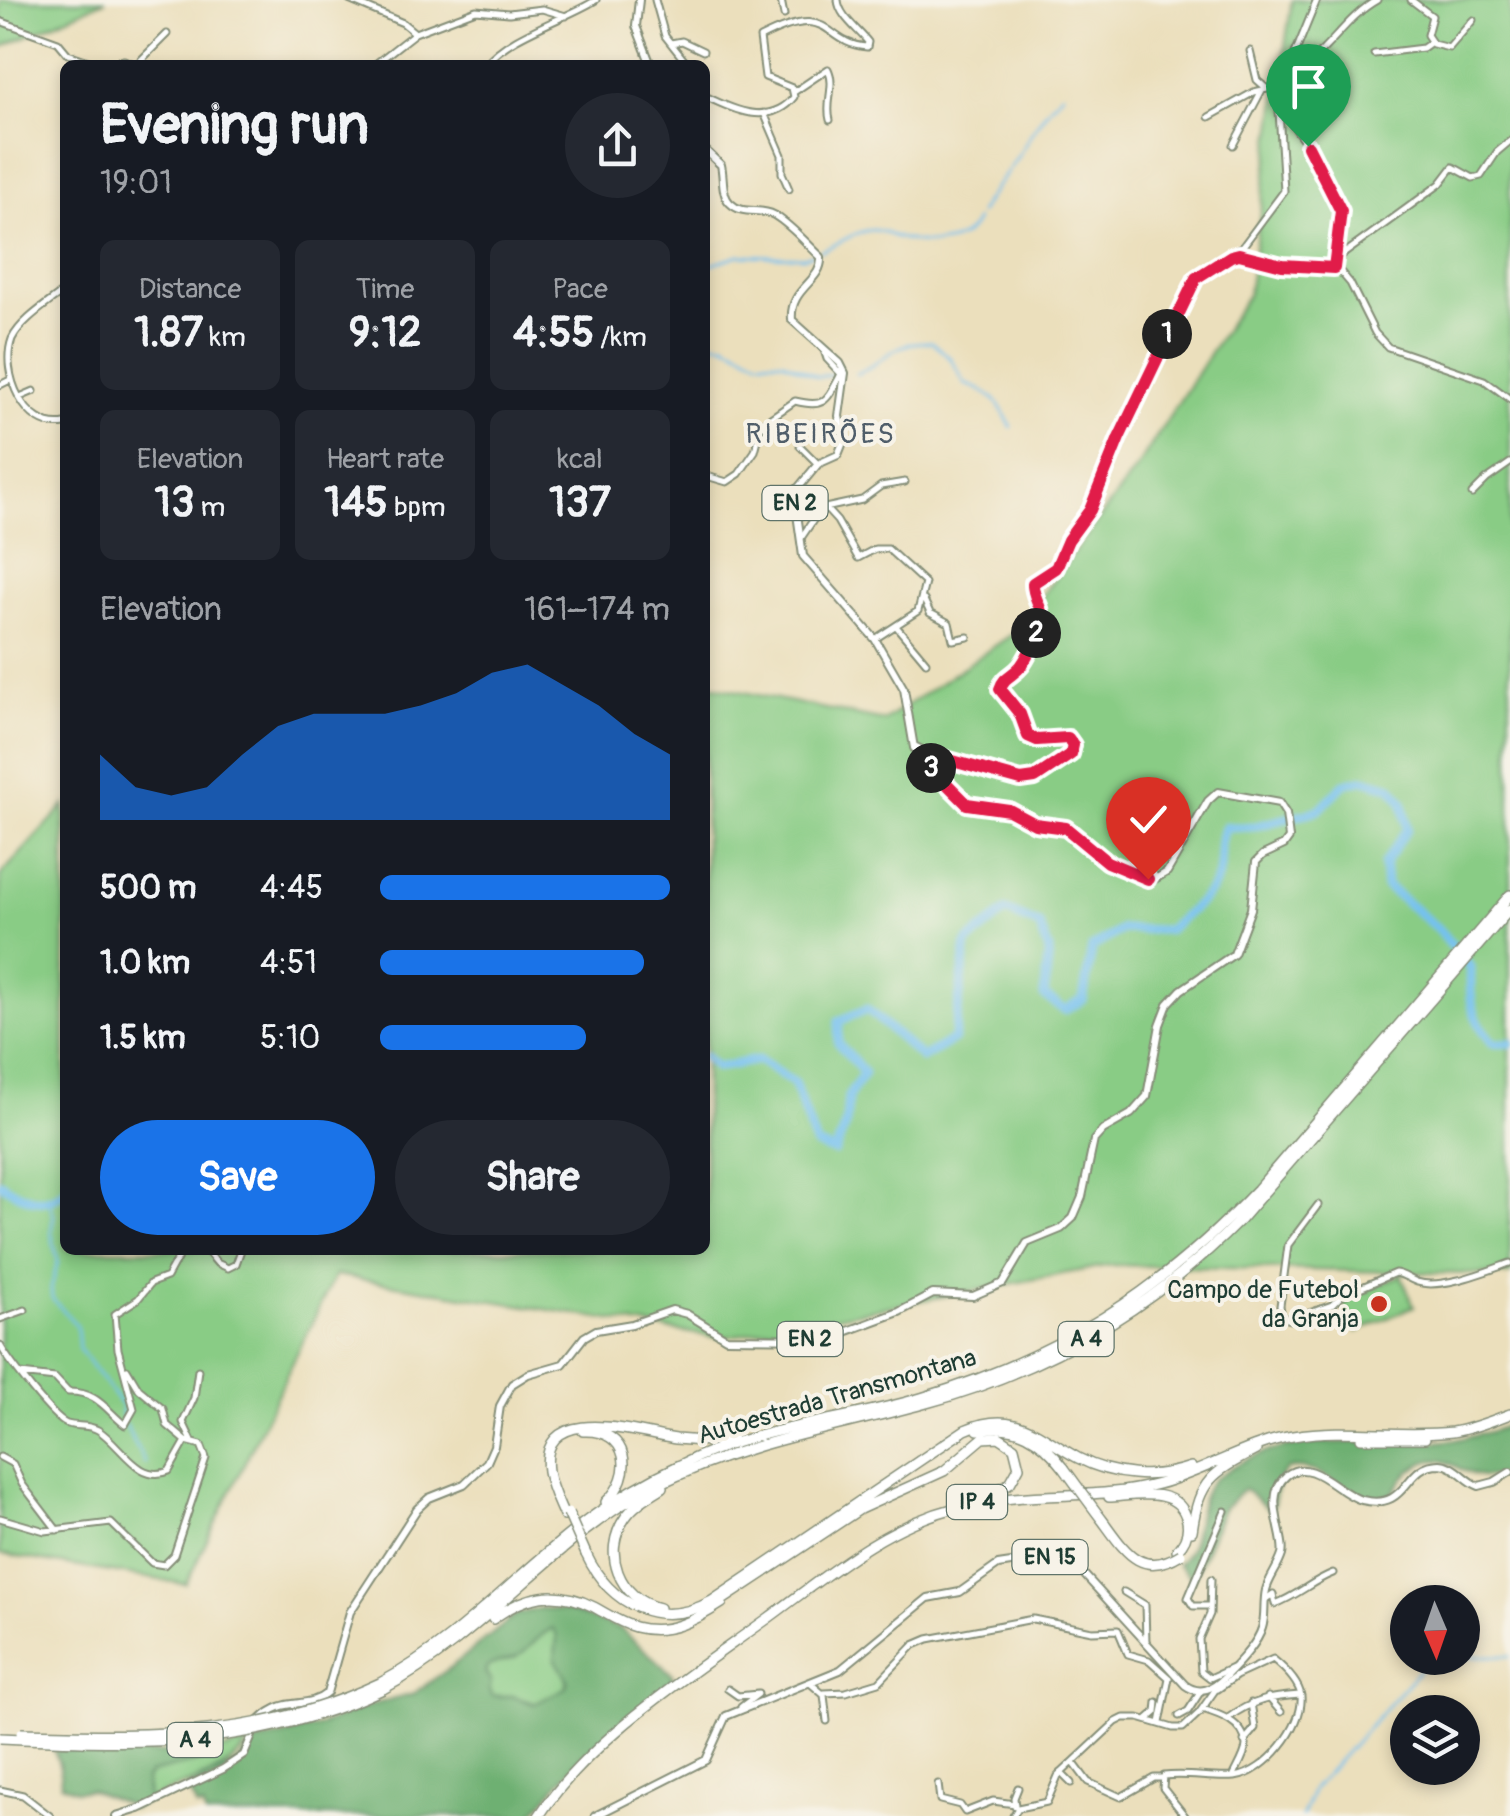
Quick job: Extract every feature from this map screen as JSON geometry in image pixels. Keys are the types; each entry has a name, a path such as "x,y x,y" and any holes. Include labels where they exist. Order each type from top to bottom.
{"highway":[{"name":"Autoestrada Transmontana","path":"0,1736 120,1742 233,1736 304,1720 408,1677 469,1633 613,1512 650,1488 718,1457 780,1437 987,1385 1035,1365 1110,1325 1164,1289 1206,1254 1301,1153 1510,895"},
{"name":"Autoestrada Transmontana","path":"381,1686 464,1627 586,1521 638,1486 714,1449 919,1399 1030,1358 1082,1333 1158,1283 1218,1231 1510,908"},
{"name":"IP 4","path":"541,1816 569,1774 590,1753 825,1576 900,1528 974,1502 1156,1485 1287,1437 1334,1432 1453,1432 1510,1416"},
{"name":"IP 4","path":"541,1816 593,1756 869,1548 905,1528 960,1508 1164,1487 1256,1450 1313,1438 1454,1436 1510,1416"},
{"path":"469,1633 515,1603 538,1596 571,1598 620,1622 650,1630 686,1624 965,1430 991,1422 1022,1425 1100,1468 1142,1475 1186,1469 1255,1442 1304,1431 1418,1432"},
{"path":"726,1595 687,1612 668,1615 641,1611 618,1598 584,1555 552,1485 548,1461 556,1440 577,1426 594,1424 681,1440 710,1441 783,1430"},
{"path":"1022,1425 1050,1444 1130,1555 1153,1564 1164,1563 1179,1552 1192,1535 1201,1490 1223,1467 1256,1450"},
{"path":"843,1521 979,1430 1005,1427 1020,1431 1047,1448 1067,1468"},
{"path":"566,1514 556,1482 556,1452 570,1435 582,1431 603,1434 622,1453 625,1476 620,1489 586,1521"},
{"path":"785,1556 878,1501 944,1472 983,1438 999,1437 1017,1453 1017,1474 1000,1491 904,1524 861,1548 825,1576"},
{"path":"718,1457 714,1463 662,1488 632,1509 620,1528 614,1554 617,1572 628,1590 652,1607 686,1609 726,1595"},
{"path":"1042,1498 1162,1496 1175,1502 1186,1515 1186,1534 1179,1552"}],"main road":[{"path":"639,0 636,26 649,60"},
{"name":"EN 2","path":"116,1816 139,1812 241,1757 248,1750 258,1723 280,1704 316,1700 327,1693 350,1612 415,1511 429,1498 464,1484 487,1462 495,1444 499,1410 512,1384 528,1374 564,1363 592,1331 632,1324 672,1310 685,1313 726,1338 826,1339 897,1313 932,1294 970,1296 1002,1284 1026,1244 1060,1229 1073,1218 1083,1195 1093,1142 1102,1131 1136,1110 1146,1096 1160,1025 1170,1002 1183,988 1233,956 1250,912 1256,863 1288,841 1290,832 1283,807 1270,800 1228,792 1215,794 1206,803 1169,871 1159,878 1146,878 1107,862 1066,828 1035,824 1009,810 967,804 931,768 913,745 904,689 855,612 808,564 800,541 794,492 818,464 838,455 844,440 838,416 846,373 792,320 798,293 821,269 821,257 775,216 742,211 730,204 724,192 722,165 710,154"},
{"path":"1201,1691 1218,1686 1260,1632 1267,1586 1282,1551 1274,1520 1283,1479 1298,1470 1313,1472 1356,1498 1380,1502 1395,1498 1414,1475 1432,1466 1451,1467 1480,1486 1510,1472"},
{"name":"EN 15","path":"734,1712 842,1668 928,1598 960,1592 998,1565 1052,1556 1076,1564 1185,1685 1201,1691"},
{"path":"595,1816 708,1757 720,1722 734,1712"}],"street":[{"path":"348,0 415,32"},
{"path":"487,9 488,0"},
{"path":"490,60 548,23 596,0"},
{"path":"655,0 664,34 684,60"},
{"path":"781,0 784,15"},
{"path":"834,25 858,46 868,46 840,10 838,0"},
{"path":"913,745 942,758 1026,780 1038,777 1071,754 1073,745 1068,738 1037,740 1028,736 1020,714 1000,689 1003,680 1022,665 1041,622 1033,583 1056,568 1068,540 1092,506 1119,438 1191,285 1200,274 1245,243 1284,189 1280,86 1318,0"},
{"path":"1284,77 1304,66 1328,46 1356,13 1377,0"},
{"path":"1411,0 1432,16 1426,33 1430,43"},
{"path":"380,60 415,32 487,9 509,13 542,9 566,16"},
{"path":"791,10 760,38 759,45 766,78 784,83 794,92"},
{"path":"1430,43 1449,48 1473,20"},
{"path":"0,21 58,42 68,54 85,60"},
{"path":"141,60 167,34"},
{"path":"672,43 683,42 703,51"},
{"path":"1374,54 1425,48 1430,43"},
{"path":"1250,51 1257,80 1264,89"},
{"path":"710,98 738,112 764,113 789,103 794,92 825,68 829,70 830,120"},
{"path":"1210,117 1264,89 1280,86"},
{"path":"1233,145 1264,89"},
{"path":"1278,104 1308,146 1339,204 1336,268"},
{"path":"764,113 782,155 782,172 789,189"},
{"path":"1338,258 1440,184 1454,167 1479,177 1510,141"},
{"path":"1245,243 1251,256"},
{"path":"1231,256 1251,256 1282,265 1336,268 1350,283 1375,333 1388,347 1484,380 1510,399"},
{"path":"60,294 14,335 10,380 25,408 38,420 60,424"},
{"path":"710,477 726,482 739,474 755,451 758,429 795,401 819,406 841,374 824,350"},
{"path":"0,384 10,380"},
{"path":"20,396 34,391"},
{"path":"800,446 818,464"},
{"path":"1472,494 1510,463"},
{"path":"800,541 823,509 862,500 881,486 906,482"},
{"path":"823,509 838,521 858,558 878,548 894,553 926,584 918,611 875,639"},
{"path":"922,597 930,613 949,623 953,640 968,638"},
{"path":"896,626 926,662"},
{"path":"931,768 942,758"},
{"path":"1318,1205 1288,1245 1280,1306 1282,1316 1290,1320 1332,1306 1341,1296 1395,1273 1416,1282 1432,1283 1476,1275 1510,1262"},
{"path":"18,1373 56,1378 68,1392 88,1393 111,1408 123,1425 134,1411 114,1324 116,1312 138,1299 152,1283 168,1277 179,1255"},
{"path":"210,1255 227,1268 236,1264 240,1255"},
{"path":"0,1319 26,1310"},
{"path":"1,1348 62,1422 99,1430 138,1467 165,1474 174,1466 180,1446 189,1441"},
{"path":"0,1362 1,1348"},
{"path":"0,1518 42,1531 111,1523 152,1564 166,1564 174,1556 205,1460 202,1447 167,1426 163,1408 139,1389 123,1362"},
{"path":"189,1441 183,1422 193,1399 198,1370"},
{"path":"0,1457 13,1464 24,1488 57,1530"},
{"path":"1210,1606 1193,1606 1188,1598 1225,1511"},
{"path":"1264,1602 1272,1594 1274,1604 1296,1596 1314,1580 1333,1573"},
{"path":"1211,1579 1210,1616 1200,1639 1201,1671 1210,1678 1232,1668"},
{"path":"1124,1592 1145,1605 1146,1642"},
{"path":"810,1683 824,1693 849,1692 879,1682 924,1640 1033,1619 1092,1631 1118,1630 1128,1654 1148,1659 1169,1678"},
{"path":"1158,1656 1169,1678 1160,1723"},
{"path":"938,1784 940,1800 960,1804 964,1812 993,1801 1016,1806 1048,1802 1061,1773 1073,1762 1119,1720 1148,1719 1183,1728 1218,1686 1273,1659 1295,1682 1300,1695 1301,1702 1284,1743 1263,1765 1233,1776 1168,1774 1120,1797 1088,1782 1073,1762"},
{"path":"728,1688 737,1696 758,1694 734,1712"},
{"path":"1179,1716 1188,1711 1201,1691"},
{"path":"824,1693 827,1722"},
{"path":"1228,1718 1268,1697 1300,1695"},
{"path":"1268,1697 1282,1712"},
{"path":"1148,1719 1156,1712 1156,1702"},
{"path":"1244,1740 1254,1730 1251,1703"},
{"path":"1202,1709 1228,1718 1244,1740 1245,1747 1233,1776"},
{"path":"1061,1773 1071,1783"},
{"path":"1162,1778 1164,1790 1185,1816"},
{"path":"1012,1816 1018,1788"},
{"path":"0,1790 23,1794 50,1816"}],"green space":[{"path":"0,0 106,0 0,48"},
{"path":"1292,0 1510,0 1510,1275 1110,1265 721,1338 335,1275 186,1584 0,1554 0,876 60,810 60,1255 710,1255 710,685 884,721 1014,633 1136,469 1248,294"},
{"name":"Campo de Futebol da Granja","path":"1401,1275 1414,1306 1357,1332 1343,1301"},
{"path":"1510,1425 1510,1468 1495,1476 1471,1474 1439,1460 1426,1462 1409,1472 1391,1495 1376,1498 1350,1491 1314,1471 1287,1469 1279,1479 1272,1512 1244,1489 1223,1509 1193,1580 1178,1564 1191,1545 1201,1501 1212,1481 1254,1456 1304,1444 1445,1441"},
{"path":"541,1608 572,1612 621,1629 672,1674 673,1680 583,1755 531,1816 206,1816 202,1807 197,1808 187,1788 238,1763 255,1743 411,1695 517,1614","holes":["553,1628 557,1636 555,1659 568,1680 565,1688 534,1704 512,1696 492,1696 487,1667 517,1657"]},
{"path":"553,1628 557,1633 555,1659 567,1678 565,1688 537,1704 512,1696 492,1696 487,1667 519,1655"},
{"path":"248,1744 216,1771 148,1801 146,1779 150,1773"},
{"path":"220,1749 197,1762 150,1773 146,1779 148,1801 131,1809 90,1790 76,1791 61,1784 54,1750 156,1753"}],"waterway":[{"path":"979,214 1039,121 1063,93"},
{"path":"820,251 871,230 916,242 951,241 970,230 976,220"},
{"path":"710,264 739,255 812,254"},
{"path":"710,342 725,344 759,360 783,361 818,377 837,374"},
{"path":"856,374 898,348 932,342 952,360 965,384 994,399 1011,427"},
{"path":"710,1062 716,1068 758,1060 794,1083 816,1145 835,1152 846,1123 848,1097 864,1073 838,1043 839,1021 867,1009 922,1058 954,1039 967,943 1006,911 1039,925 1049,950 1044,996 1065,1010 1083,1000 1092,948 1122,929 1168,930 1207,894 1218,876 1220,843 1226,827 1252,827 1319,810 1344,784 1364,779 1392,787 1403,803 1407,829 1384,864 1386,886 1437,928 1471,967 1471,999 1480,1025 1493,1043 1510,1043"},
{"path":"0,1183 32,1199 49,1199 60,1194"},
{"path":"49,1201 58,1261 52,1298 77,1326 79,1349 122,1406 123,1418"},
{"path":"125,1425 145,1463"},
{"path":"1480,1656 1510,1656"},
{"path":"1302,1816 1313,1789 1415,1675"}],"place":[{"name":"Campo de Futebol da Granja","path":"1379,1304"}],"district":[{"name":"RIBEIRÕES","path":"821,434"}],"route":[{"path":"1148,879 1107,862 1066,828 1035,824 1009,810 967,804 931,768 942,758 1032,780 1071,754 1073,745 1068,738 1033,740 1028,736 1020,714 1000,689 1003,680 1022,665 1041,622 1033,583 1056,568 1068,540 1090,510 1119,438 1196,278 1239,254 1274,264 1334,268 1341,211 1308,146"}]}
